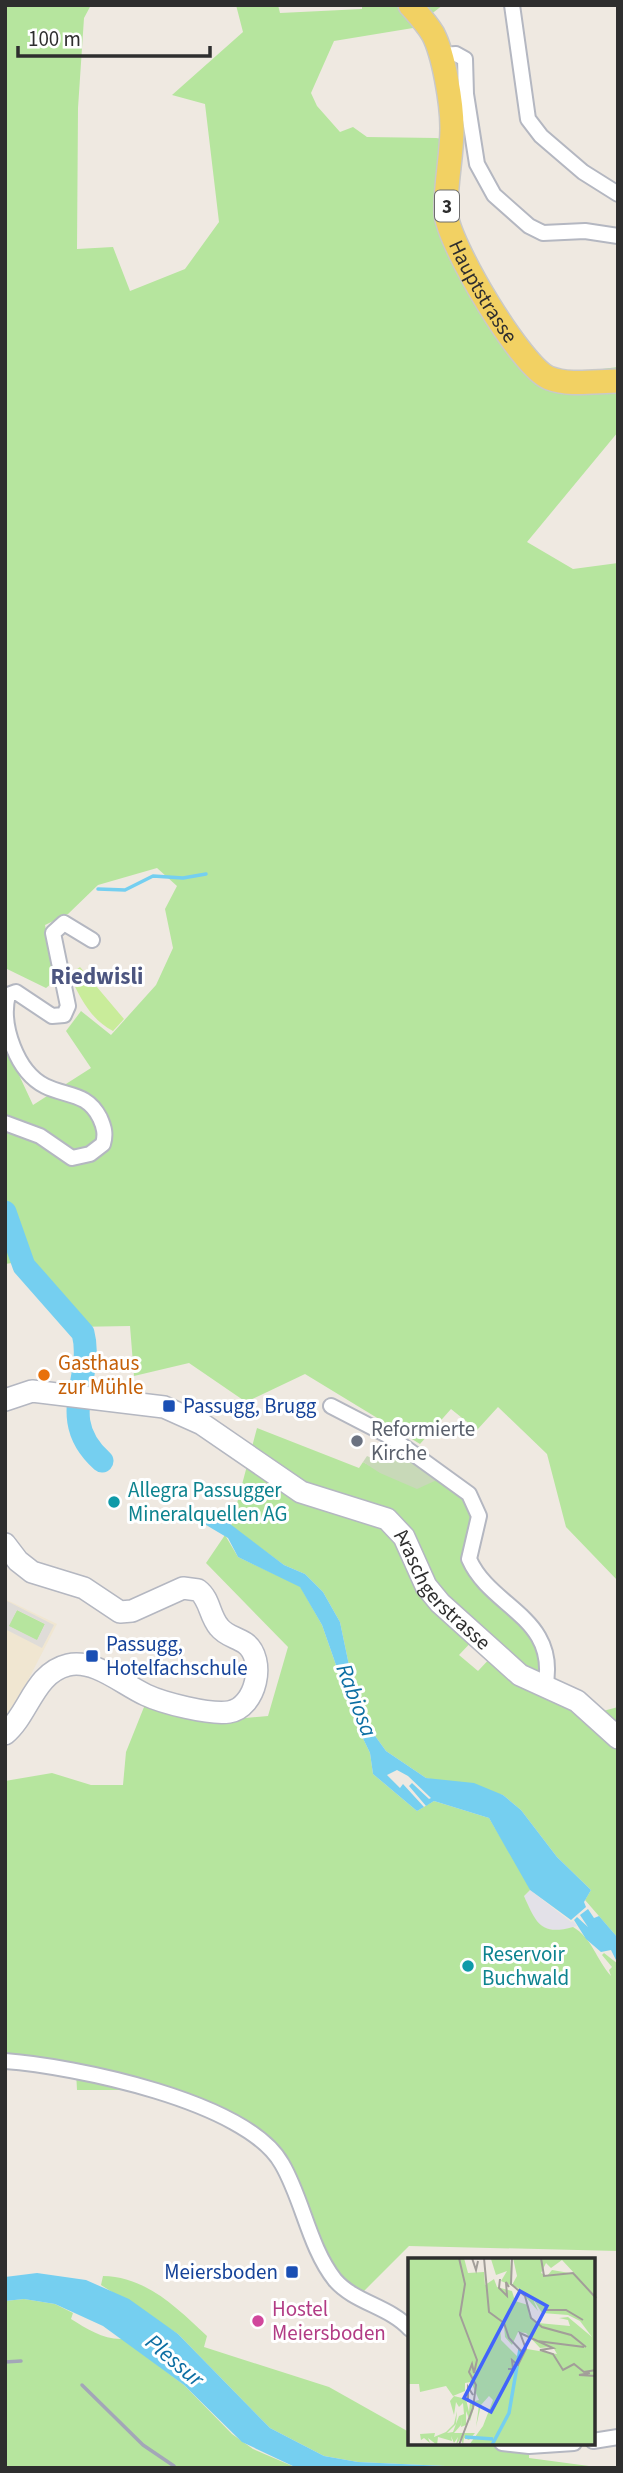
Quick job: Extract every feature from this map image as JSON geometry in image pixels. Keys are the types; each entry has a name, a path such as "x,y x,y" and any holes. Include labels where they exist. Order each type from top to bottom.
{"main road":[{"name":"Hauptstrasse","path":"410,5 431,30 440,55 452,126 446,215 460,253 516,348 540,373 564,382 618,381"}],"street":[{"path":"512,5 528,119 541,136 583,172 618,194"},
{"path":"440,55 456,54 465,59 466,94 477,164 485,183 499,200 543,233 585,231 618,236"},
{"path":"5,1123 40,1136 72,1158 95,1151 105,1135 102,1122 87,1101 43,1084 19,1060 7,1027 6,1000 10,992 17,992 52,1016 64,1015 68,1002 53,933 64,923 92,940"},
{"name":"Araschgerstrasse","path":"7,1394 54,1393 156,1406 178,1412 301,1492 387,1519 404,1536 426,1586 440,1603 515,1672 577,1701 618,1738"},
{"path":"331,1406 389,1436 472,1497 479,1516 468,1553 470,1563 536,1633 547,1657 545,1688"},
{"path":"5,1544 32,1572 84,1588 120,1612 132,1611 183,1588 198,1590 206,1598 219,1628 251,1648 257,1661 254,1684 248,1699 229,1712 155,1699 90,1667 68,1665 50,1673 5,1734"},
{"path":"5,2061 57,2067 186,2101 261,2140 282,2164 328,2268 347,2290 388,2311 408,2327"},
{"path":"595,2441 618,2437"},
{"path":"520,2445 544,2445"}],"shaded area":[{"path":"5,1599 57,1624 5,1725"},
{"path":"5,1600 54,1625 42,1648 5,1629","holes":["17,1610 45,1624 37,1640 9,1626"]},
{"path":"530,1890 577,1926 558,1931 545,1928 535,1921 524,1896"}],"green space":[{"path":"5,5 91,5 84,18 78,108 77,249 113,247 130,291 185,269 219,222 205,104 172,95 243,32 236,5 278,5 280,13 362,9 362,5 443,5 413,28 334,41 311,93 317,106 340,132 353,127 367,137 459,141 452,220 519,350 555,375 618,367 618,432 527,542 573,569 618,563 618,1581 566,1527 547,1454 498,1407 477,1430 451,1409 420,1444 305,1374 246,1402 189,1363 134,1376 130,1326 72,1327 12,1263 5,1264 5,1045 33,1105 91,1068 66,1031 81,1011 111,1035 156,985 173,948 165,909 177,886 157,868 98,885 68,914 45,925 56,980 46,988 5,968"},
{"path":"80,967 124,1019 113,1031 92,1014 73,983 69,975"},
{"path":"257,1428 359,1468 363,1462 376,1469 439,1479 474,1500 468,1553 535,1633 546,1688 592,1714 618,1707 618,1938 585,1900 591,1890 557,1857 521,1810 503,1795 426,1778 386,1751 373,1733 350,1670 340,1622 323,1592 305,1574 284,1565 231,1526","holes":["476,1637 494,1654 478,1671 459,1655"]},
{"path":"382,1454 400,1456 439,1479 417,1489 380,1473 363,1462 367,1456 378,1461"},
{"path":"225,1535 238,1557 300,1586 322,1625 358,1728 370,1753 373,1774 417,1811 434,1801 489,1818 529,1885 530,1890 524,1896 536,1920 554,1930 573,1927 589,1943 611,1976 609,1970 612,1967 602,1955 604,1953 618,1964 618,2251 409,2246 358,2297 341,2286 286,2172 261,2140 150,2090 77,2090 76,2071 5,2061 5,1781 52,1773 91,1785 123,1785 126,1752 146,1702 225,1720 268,1716 288,1647 206,1563"},
{"path":"17,1610 45,1624 37,1641 8,1626"},
{"path":"103,2276 134,2282 147,2288 207,2336 204,2347 329,2387 408,2431 408,2445 529,2446 529,2458 604,2468 489,2468 358,2462 324,2456 270,2428 178,2334 101,2285"},
{"path":"24,2299 55,2304 73,2313 71,2319 89,2330 109,2338 123,2339 184,2385 232,2434 253,2449 297,2468 5,2468 5,2301"}],"water":[{"path":"213,1511 284,1565 305,1574 323,1592 340,1622 350,1670 373,1733 386,1751 426,1778 474,1783 503,1795 521,1810 557,1857 591,1890 584,1902 586,1907 571,1920 530,1890 489,1818 434,1801 426,1806 409,1786 412,1783 431,1798 408,1776 397,1770 387,1775 400,1788 403,1784 424,1807 417,1811 373,1774 370,1753 358,1728 322,1625 300,1587 238,1557 228,1538 201,1522"},
{"path":"588,1909 594,1918 599,1916 618,1938 618,1964 611,1950 601,1952 586,1939 574,1920 577,1917 588,1927 580,1915"},
{"name":"Plessur","path":"37,2273 86,2280 129,2299 178,2334 270,2428 324,2456 358,2462 489,2468 297,2468 242,2442 184,2385 103,2326 55,2304 24,2299 5,2301 5,2277"}],"waterway":[{"path":"98,889 125,890 153,876 183,878 206,874"},
{"name":"Rabiosa","path":"5,1212 24,1266 83,1333 85,1350 78,1413 80,1429 88,1445 102,1461"}],"railway":[{"path":"5,2362 21,2361"},
{"path":"82,2385 143,2445 174,2466"}],"place":[{"name":"Gasthaus zur Mühle","path":"44,1375"},
{"name":"Passugg, Brugg","path":"169,1406"},
{"name":"Reformierte Kirche","path":"357,1441"},
{"name":"Allegra Passugger Mineralquellen AG","path":"114,1502"},
{"name":"Passugg, Hotelfachschule","path":"92,1656"},
{"name":"Reservoir Buchwald","path":"468,1966"},
{"name":"Meiersboden","path":"292,2272"},
{"name":"Hostel Meiersboden","path":"258,2321"}],"district":[{"name":"Riedwisli","path":"97,976"}]}
